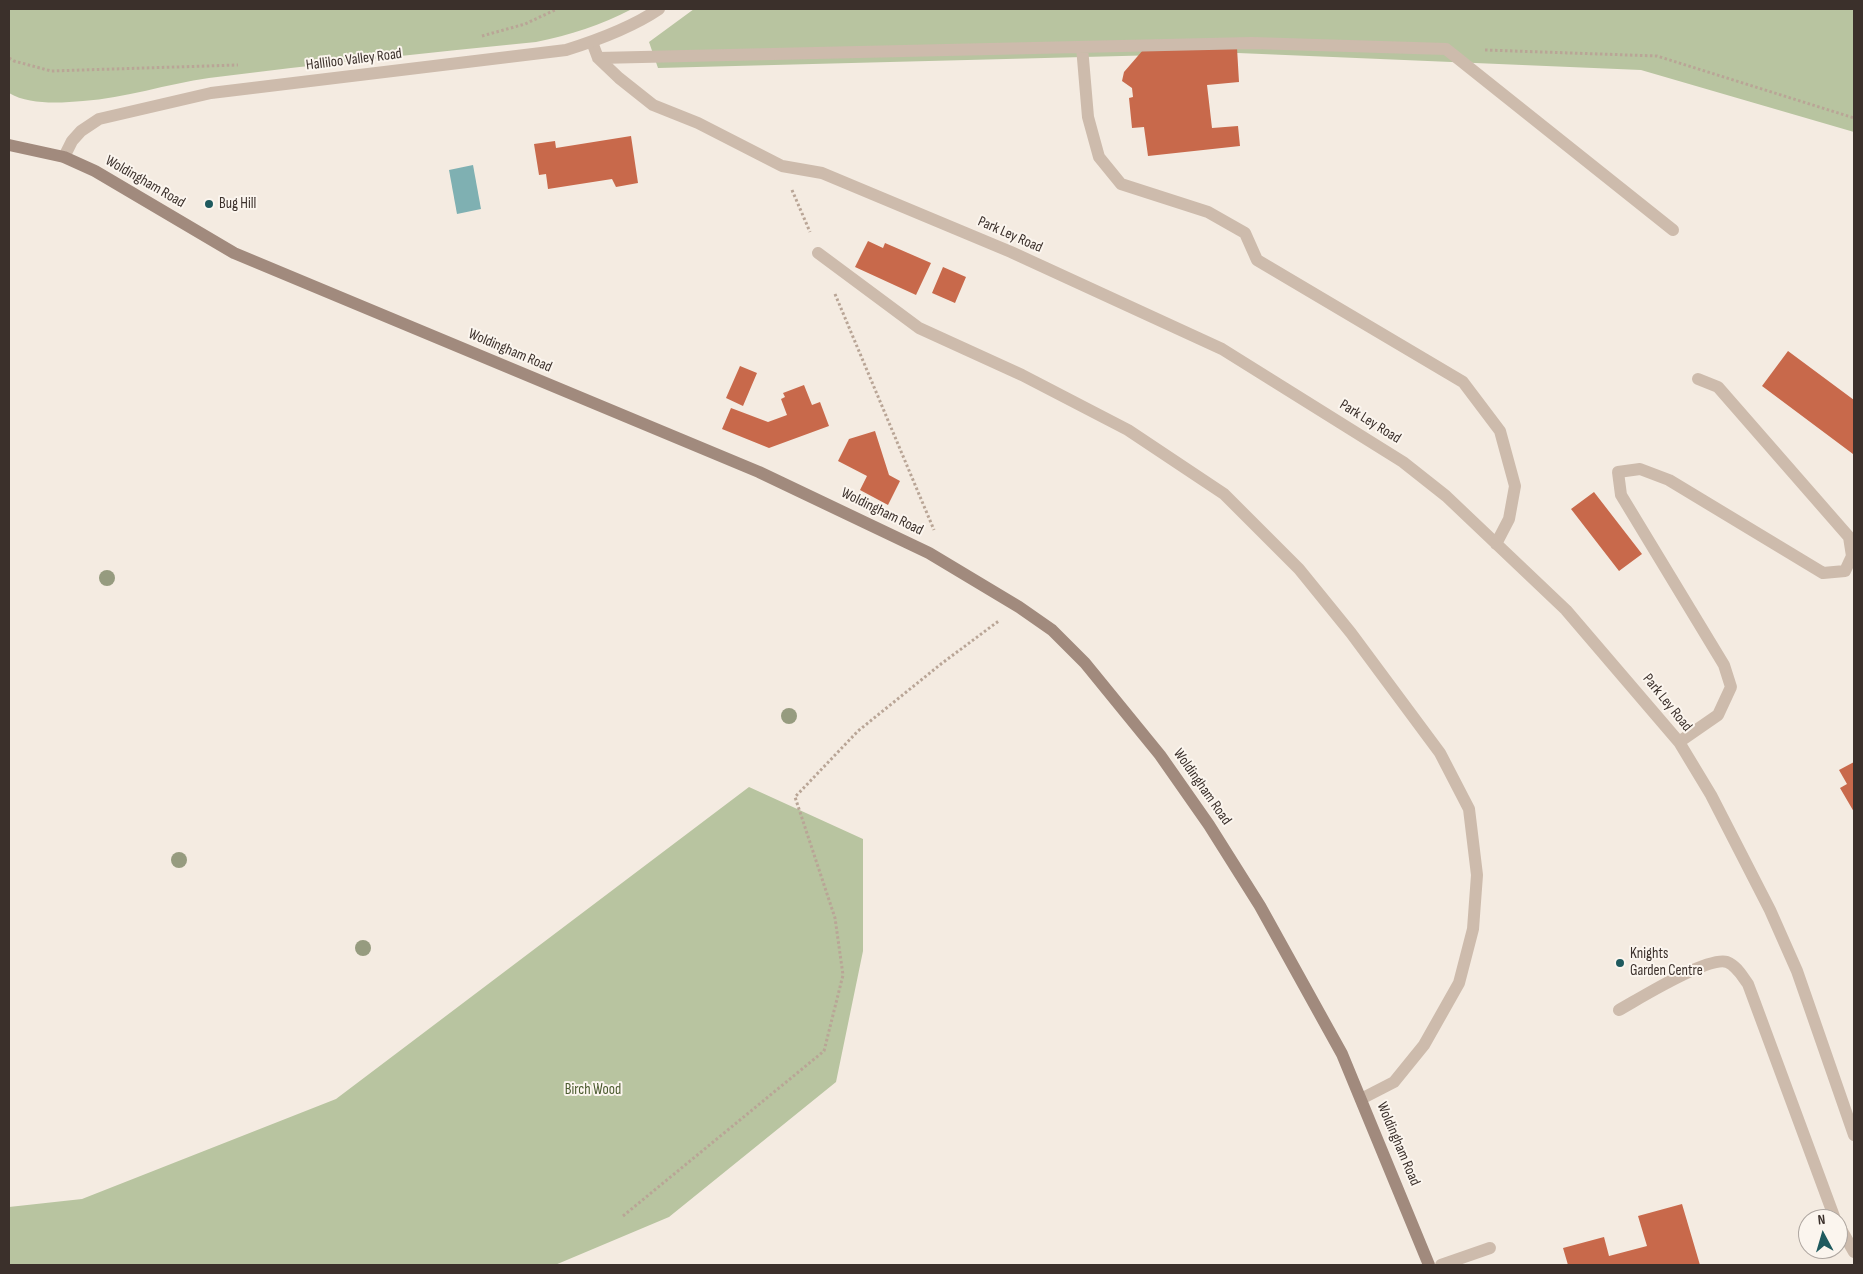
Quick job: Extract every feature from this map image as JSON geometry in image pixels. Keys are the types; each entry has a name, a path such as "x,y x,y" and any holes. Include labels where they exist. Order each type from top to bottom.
{"street":[{"name":"Halliloo Valley Road","path":"64,157 72,142 81,131 99,119 210,93 566,50 592,42 645,19 660,9"},
{"name":"Park Ley Road","path":"592,42 598,58 619,78 653,104 698,122 782,166 822,173 1011,252 1222,349 1404,462 1446,496 1566,610 1679,742 1711,795 1774,919 1796,971 1854,1135"},
{"path":"598,58 1252,43 1446,49 1673,230"},
{"path":"1082,46 1088,117 1099,157 1121,184 1208,212 1245,233 1257,260 1463,382 1500,431 1515,486 1509,519 1496,544"},
{"name":"Woldingham Road","path":"9,145 64,157 95,172 234,253 759,472 929,553 1019,607 1052,630 1085,662 1160,755 1260,906 1342,1054 1429,1265"},
{"path":"818,253 919,328 1022,375 1128,430 1224,494 1299,570 1351,633 1440,753 1469,809 1477,875 1473,929 1459,983 1424,1045 1394,1082 1361,1099"},
{"path":"1679,742 1718,714 1731,687 1724,666 1621,495 1618,472 1640,469 1669,480 1822,573 1845,571 1852,556 1849,537 1718,387 1698,379"},
{"path":"1619,1010 1704,965 1726,962 1738,970 1748,984 1831,1209"},
{"path":"1440,1265 1490,1248"}],"path":[{"path":"481,36 525,24 557,9"},
{"path":"1446,49 1657,56 1854,118"},
{"path":"9,58 51,72 242,65"},
{"path":"782,166 818,253"},
{"path":"832,287 936,536"},
{"path":"623,1216 824,1051 843,976 835,918 795,797 858,731 941,664 1019,607"}],"green space":[{"path":"9,9 632,9 585,29 536,42 209,78 114,97 55,103 26,100 9,93"},
{"path":"694,9 1854,9 1854,132 1641,70 1238,53 658,68 649,42"},
{"name":"Birch Wood","path":"749,787 863,839 863,951 836,1082 669,1217 555,1265 9,1265 9,1207 82,1199 336,1099"}],"water":[{"path":"473,165 481,209 457,214 449,170"}],"building":[{"path":"1237,48 1239,82 1207,85 1212,128 1238,126 1240,146 1148,156 1144,127 1132,128 1129,98 1133,97 1132,88 1122,81 1124,72 1143,50"},
{"path":"631,136 638,183 616,187 612,179 548,189 546,174 539,175 534,144 555,141 556,148"},
{"path":"868,241 883,248 885,243 931,263 916,295 855,267"},
{"path":"943,267 966,277 955,303 932,293"},
{"path":"1788,351 1854,400 1853,454 1762,386"},
{"path":"740,366 757,373 743,406 726,398"},
{"path":"804,385 812,405 820,402 829,426 769,448 722,429 731,408 768,422 787,415 781,399 785,397 783,393"},
{"path":"875,431 889,475 900,481 888,505 860,490 867,476 838,461 849,439"},
{"path":"1594,492 1642,554 1619,571 1571,509"},
{"path":"1854,762 1854,812 1840,788 1847,784 1839,770"},
{"path":"1682,1204 1700,1265 1568,1265 1563,1248 1604,1237 1609,1256 1647,1246 1638,1216"}],"place":[{"name":"Bug Hill","path":"209,204"},
{"name":"Knights Garden Centre","path":"1620,963"}]}
